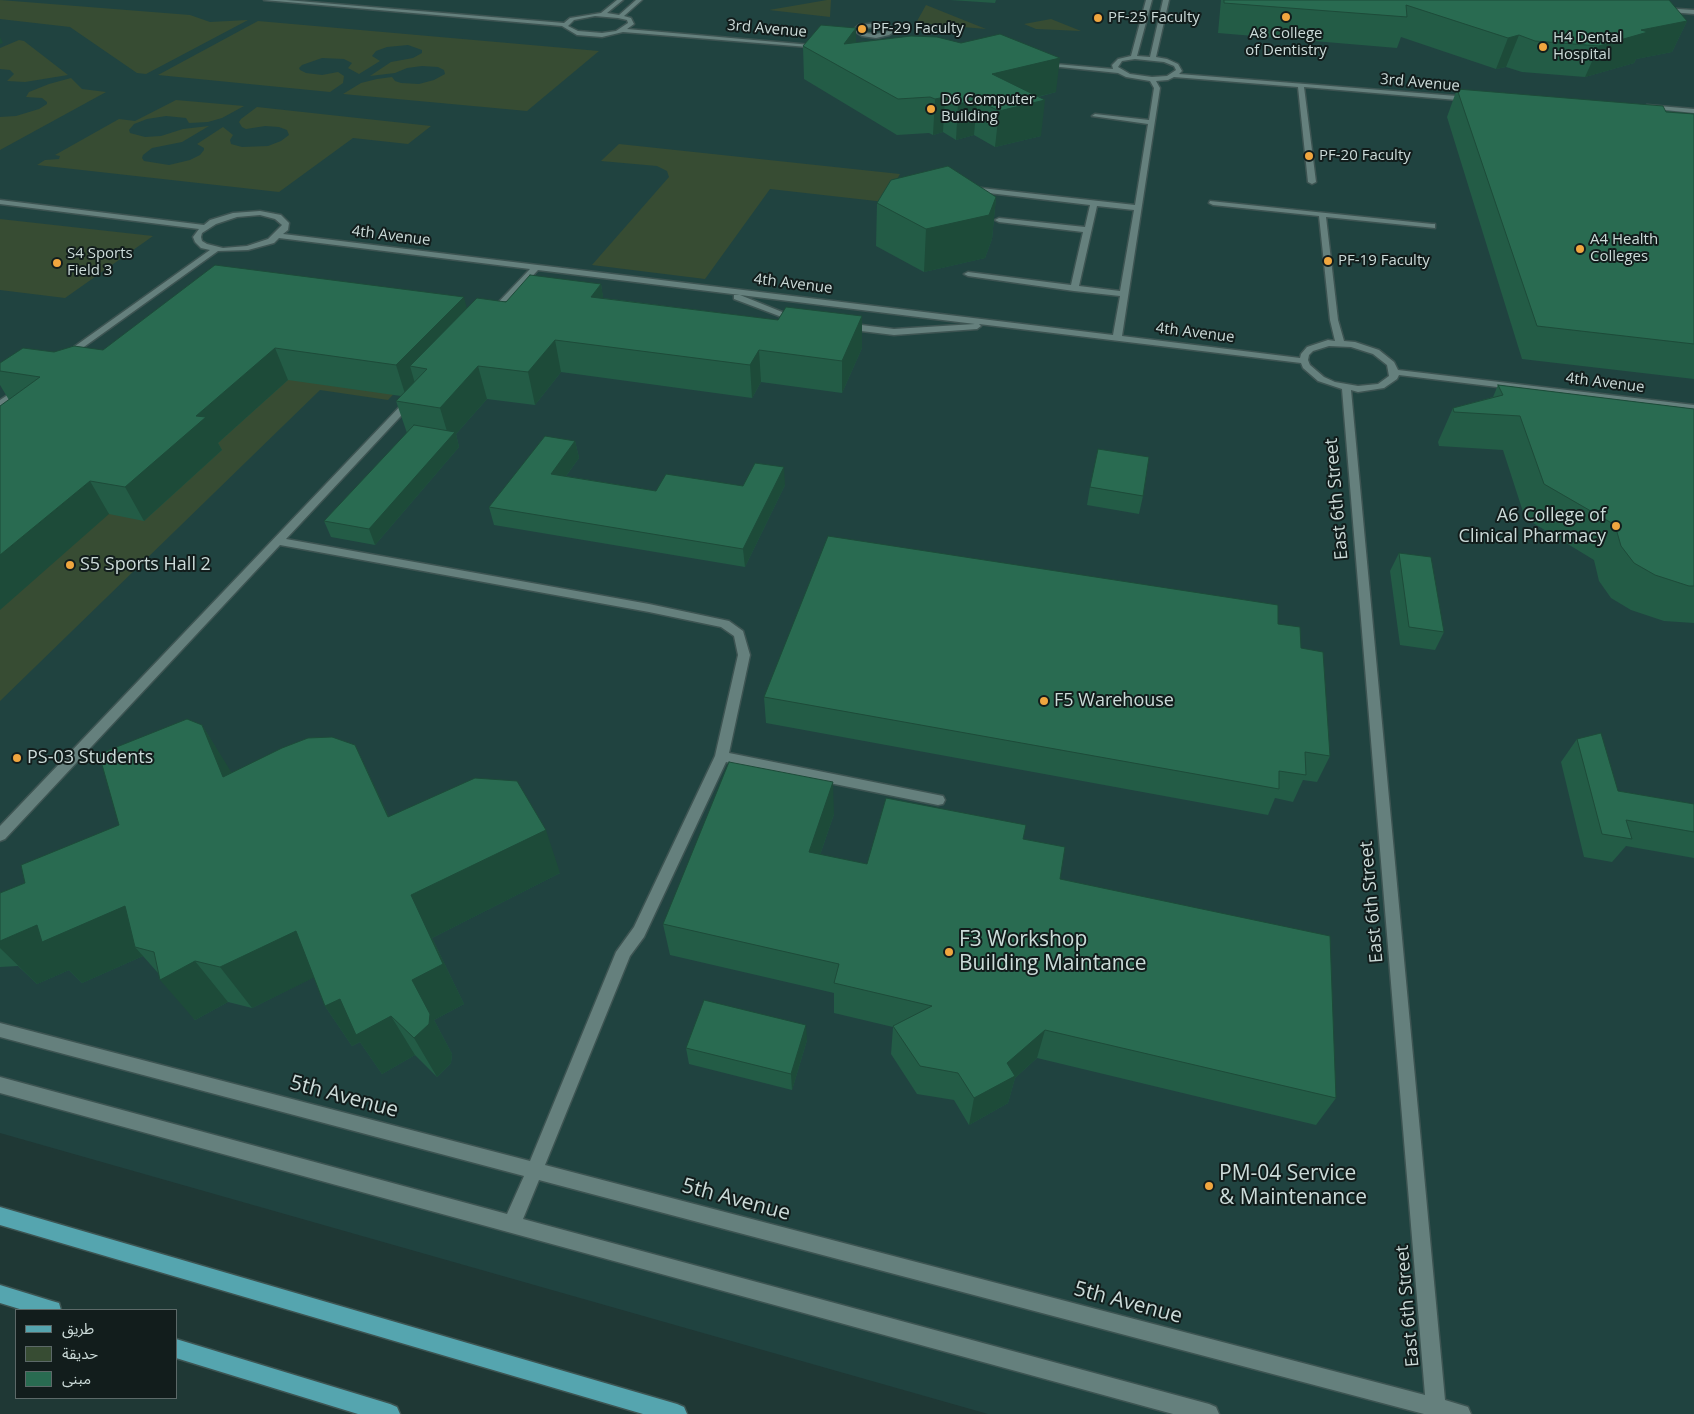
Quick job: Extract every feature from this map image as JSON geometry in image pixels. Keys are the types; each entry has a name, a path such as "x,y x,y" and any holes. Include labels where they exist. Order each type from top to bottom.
{"main road":[{"path":"0,1216 677,1414"},
{"path":"0,1294 49,1309"},
{"path":"178,1349 390,1414"}],"street":[{"path":"267,0 566,25 572,19"},
{"path":"336,0 572,19 586,15 603,14 629,19 631,24 623,30 610,34 585,35 567,30 566,25"},
{"path":"603,14 620,0"},
{"path":"620,16 639,0"},
{"path":"1133,58 1149,0"},
{"path":"1116,67 1120,60 1153,58 1166,0"},
{"path":"1673,6 1678,11"},
{"path":"1658,10 1694,12"},
{"name":"3rd Avenue","path":"631,24 826,40"},
{"path":"872,24 884,25 892,31 878,38 861,36 856,32 857,28 872,24"},
{"name":"3rd Avenue","path":"623,30 829,47"},
{"path":"1044,58 1116,67"},
{"name":"3rd Avenue","path":"1153,58 1171,63 1178,68 1476,93"},
{"path":"1034,64 1116,67"},
{"name":"3rd Avenue","path":"1116,67 1128,76 1152,79 1175,75 1478,100"},
{"path":"1175,75 1179,71 1178,68"},
{"path":"1117,338 1157,88 1152,79"},
{"path":"1301,85 1312,182"},
{"path":"1634,106 1694,111"},
{"path":"1645,114 1694,118"},
{"path":"1095,116 1152,122"},
{"path":"962,188 1138,208"},
{"path":"0,202 205,227"},
{"path":"1074,288 1094,203"},
{"path":"1213,203 1432,226"},
{"path":"266,214 284,220 286,225 278,236 248,248 216,249 204,246 197,237 205,227 213,222 236,215 266,214"},
{"path":"1322,214 1334,320 1340,343"},
{"path":"999,220 1088,230"},
{"name":"4th Avenue","path":"278,236 1304,361"},
{"path":"56,364 216,249"},
{"path":"483,324 537,267"},
{"path":"968,274 1124,294"},
{"path":"717,289 803,322"},
{"path":"840,326 894,332 1007,324"},
{"path":"1328,343 1340,343 1376,352 1392,364 1394,377 1382,386 1358,389 1321,379 1312,373 1304,361 1305,354 1310,349 1328,343"},
{"name":"4th Avenue","path":"1394,372 1694,408"},
{"path":"0,404 24,387"},
{"name":"East 6th Street","path":"1346,387 1435,1411"},
{"path":"0,835 416,395"},
{"path":"278,541 649,608 724,624 739,634 744,655 722,756 639,932 624,952 512,1225"},
{"path":"722,756 938,800"},
{"name":"5th Avenue","path":"0,1030 534,1170 1435,1411 1461,1414"},
{"path":"0,1085 1209,1414"}],"shaded area":[{"path":"0,0 1694,0 1694,1414 988,1414 0,1133"}],"green space":[{"path":"0,0 190,15 210,22 248,20 146,74 137,73 70,27 0,19"},
{"path":"831,0 830,17 769,10"},
{"path":"926,5 986,29 916,23"},
{"path":"1051,19 1081,31 1036,29 1024,24"},
{"path":"258,21 599,51 527,111 343,94 361,83 377,79 392,77 395,81 401,83 419,84 434,80 445,74 444,70 438,67 422,66 407,68 395,73 370,76 391,62 413,58 422,53 422,50 408,45 387,47 376,51 372,56 380,61 359,74 348,68 352,63 344,59 322,58 302,65 299,68 306,73 322,75 338,72 344,76 343,83 330,92 158,75"},
{"path":"19,40 24,41 68,75 25,82 7,81 14,74 10,70 0,69 0,48"},
{"path":"71,78 82,89 106,92 0,150 0,117 16,116 39,109 47,104 47,102 42,98 26,97 29,92"},
{"path":"176,100 244,106 222,118 208,122 189,123 186,118 166,116 147,119 134,124 129,130 130,133 145,137 161,136 183,129 209,126 182,142 152,148 143,155 144,161 169,165 190,160 200,155 204,150 204,148 197,144 223,127 233,135 230,140 231,144 242,147 268,146 281,141 289,135 287,130 279,127 265,126 246,129 242,127 239,122 241,119 257,107 431,126 408,144 353,138 279,192 37,165 45,160 59,159 60,156 55,155 119,119 135,121"},
{"path":"619,144 900,174 885,202 770,189 705,279 592,265 669,177 667,171 657,166 601,161"},
{"name":"S4 Sports Field 3","path":"0,219 153,236 65,298 0,290"},
{"name":"S5 Sports Hall 2","path":"467,316 388,400 320,390 0,701 0,430"}],"building":[{"path":"1224,0 1669,0 1687,21 1641,30 1648,32 1599,46 1535,41 1519,35 1508,38 1406,5 1407,17 1224,3"},
{"path":"821,25 856,28 844,44 911,36 937,37 961,43 1000,34 1060,58 992,74 1045,100 999,111 977,100 958,104 945,97 935,99 930,97 898,99 803,46"},
{"name":"A4 Health Colleges","path":"1457,89 1663,106 1666,112 1694,114 1694,344 1537,326"},
{"path":"948,166 996,197 989,215 926,229 877,203 891,180"},
{"path":"215,265 464,297 396,365 275,348 196,416 206,417 125,487 90,481 0,555 0,406 40,377 0,371 0,363 23,348 54,352 74,346 103,350"},
{"path":"530,275 601,284 591,297 778,320 786,307 862,316 842,361 759,350 750,365 555,340 528,372 478,366 440,408 396,401 427,369 410,366 477,298 506,302"},
{"path":"1498,385 1694,409 1694,586 1655,575 1634,563 1621,546 1615,525 1544,484 1520,416 1454,412 1453,408 1503,395"},
{"path":"414,425 455,432 369,529 324,521"},
{"path":"545,436 575,441 551,474 656,491 666,474 743,486 755,463 784,467 743,549 489,507"},
{"path":"1098,449 1149,457 1143,496 1090,487"},
{"name":"F5 Warehouse","path":"828,536 1278,605 1278,624 1300,627 1301,648 1323,652 1330,756 1305,752 1306,775 1279,771 1279,789 764,697"},
{"path":"1399,553 1431,557 1444,632 1409,627"},
{"path":"187,719 202,725 223,777 282,748 308,738 332,737 355,745 388,817 475,778 517,781 546,830 411,895 443,964 412,980 430,1014 429,1024 414,1038 391,1016 356,1035 340,999 325,1006 296,931 220,967 195,961 160,980 154,952 135,947 125,906 42,942 37,925 0,941 0,893 25,883 21,865 119,825 99,754"},
{"path":"1601,733 1618,791 1694,804 1694,832 1626,820 1632,839 1602,834 1577,739"},
{"path":"729,762 833,782 809,852 867,864 886,798 1026,825 1023,839 1065,847 1060,879 1330,936 1336,1098 1045,1030 1007,1063 1015,1076 974,1098 958,1073 920,1066 893,1026 932,1006 834,983 839,964 663,924"},
{"path":"704,1000 806,1025 791,1074 686,1048"}],"place":[{"name":"A8 College of Dentistry","path":"1286,17"},
{"name":"PF-25 Faculty","path":"1098,18"},
{"name":"PF-29 Faculty","path":"862,29"},
{"name":"H4 Dental Hospital","path":"1543,47"},
{"name":"D6 Computer Building","path":"931,109"},
{"name":"PF-20 Faculty","path":"1309,156"},
{"name":"A4 Health Colleges","path":"1580,249"},
{"name":"PF-19 Faculty","path":"1328,261"},
{"name":"S4 Sports Field 3","path":"57,263"},
{"name":"A6 College of Clinical Pharmacy","path":"1616,526"},
{"name":"S5 Sports Hall 2","path":"70,565"},
{"name":"F5 Warehouse","path":"1044,701"},
{"name":"PS-03 Students","path":"17,758"},
{"name":"F3 Workshop Building Maintance","path":"949,952"},
{"name":"PM-04 Service & Maintenance","path":"1209,1186"}]}
